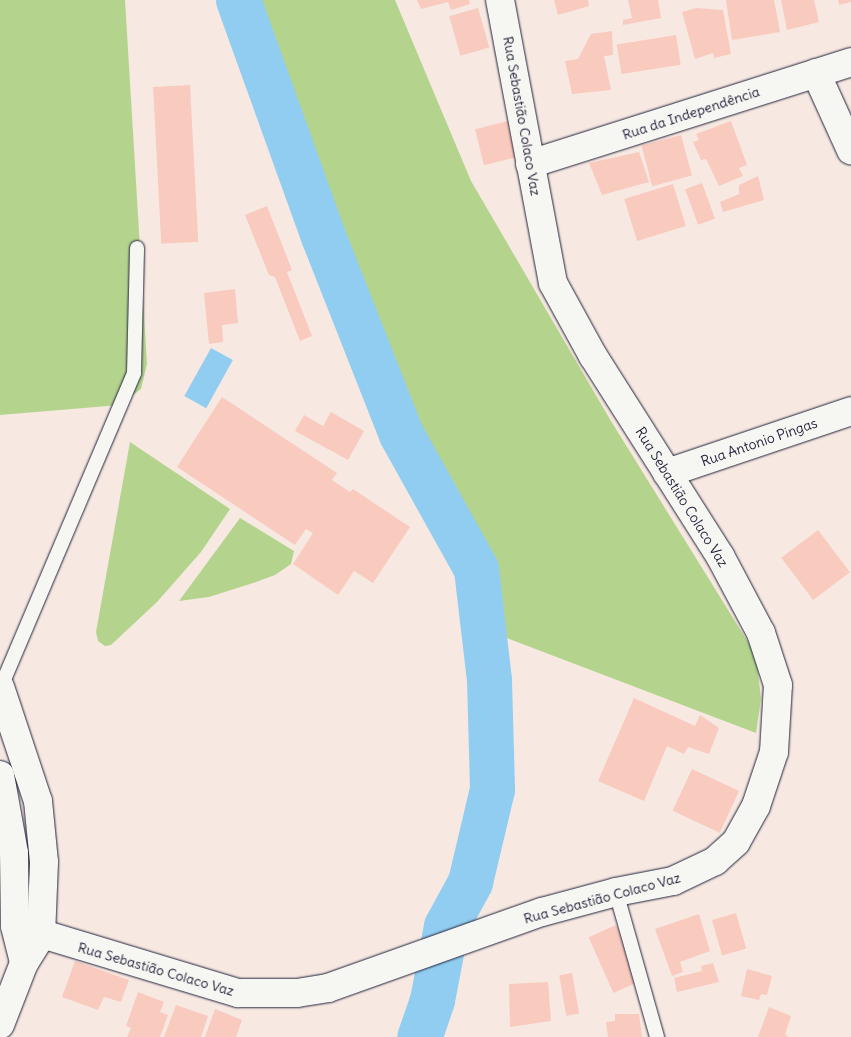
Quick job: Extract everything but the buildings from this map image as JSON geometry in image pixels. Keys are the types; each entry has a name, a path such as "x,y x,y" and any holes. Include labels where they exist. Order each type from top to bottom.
{"street":[{"name":"Rua Sebastião Colaco Vaz","path":"15,926 41,936 238,993 297,993 328,988 476,935 616,892 673,881 715,861 736,842 756,806 774,752 778,686 760,633 720,556 593,356 553,283 500,0"},
{"name":"Rua da Independência","path":"530,164 851,62"},
{"path":"816,74 851,150"},
{"name":"Rua Antonio Pingas","path":"667,473 851,411"},
{"path":"0,688 38,801 44,862 41,936 24,963 0,1025"},
{"path":"0,775 14,853 15,926 24,963"}],"lane":[{"path":"0,688 134,373 137,248"},
{"path":"616,892 657,1037"}],"green space":[{"path":"0,0 125,0 147,364 141,389 120,405 0,415"},
{"path":"254,0 395,0 471,181 611,421 756,655 761,699 756,733 499,635"},
{"path":"130,442 230,509 201,552 157,602 111,645 105,646 98,641 96,632"},
{"path":"240,518 294,551 291,564 275,575 253,583 209,597 179,601"}],"water":[{"path":"211,348 233,360 206,408 184,396"}],"waterway":[{"path":"238,0 323,236 401,434 476,569 489,680 492,789 470,882 446,926 432,1000 419,1037"}]}
